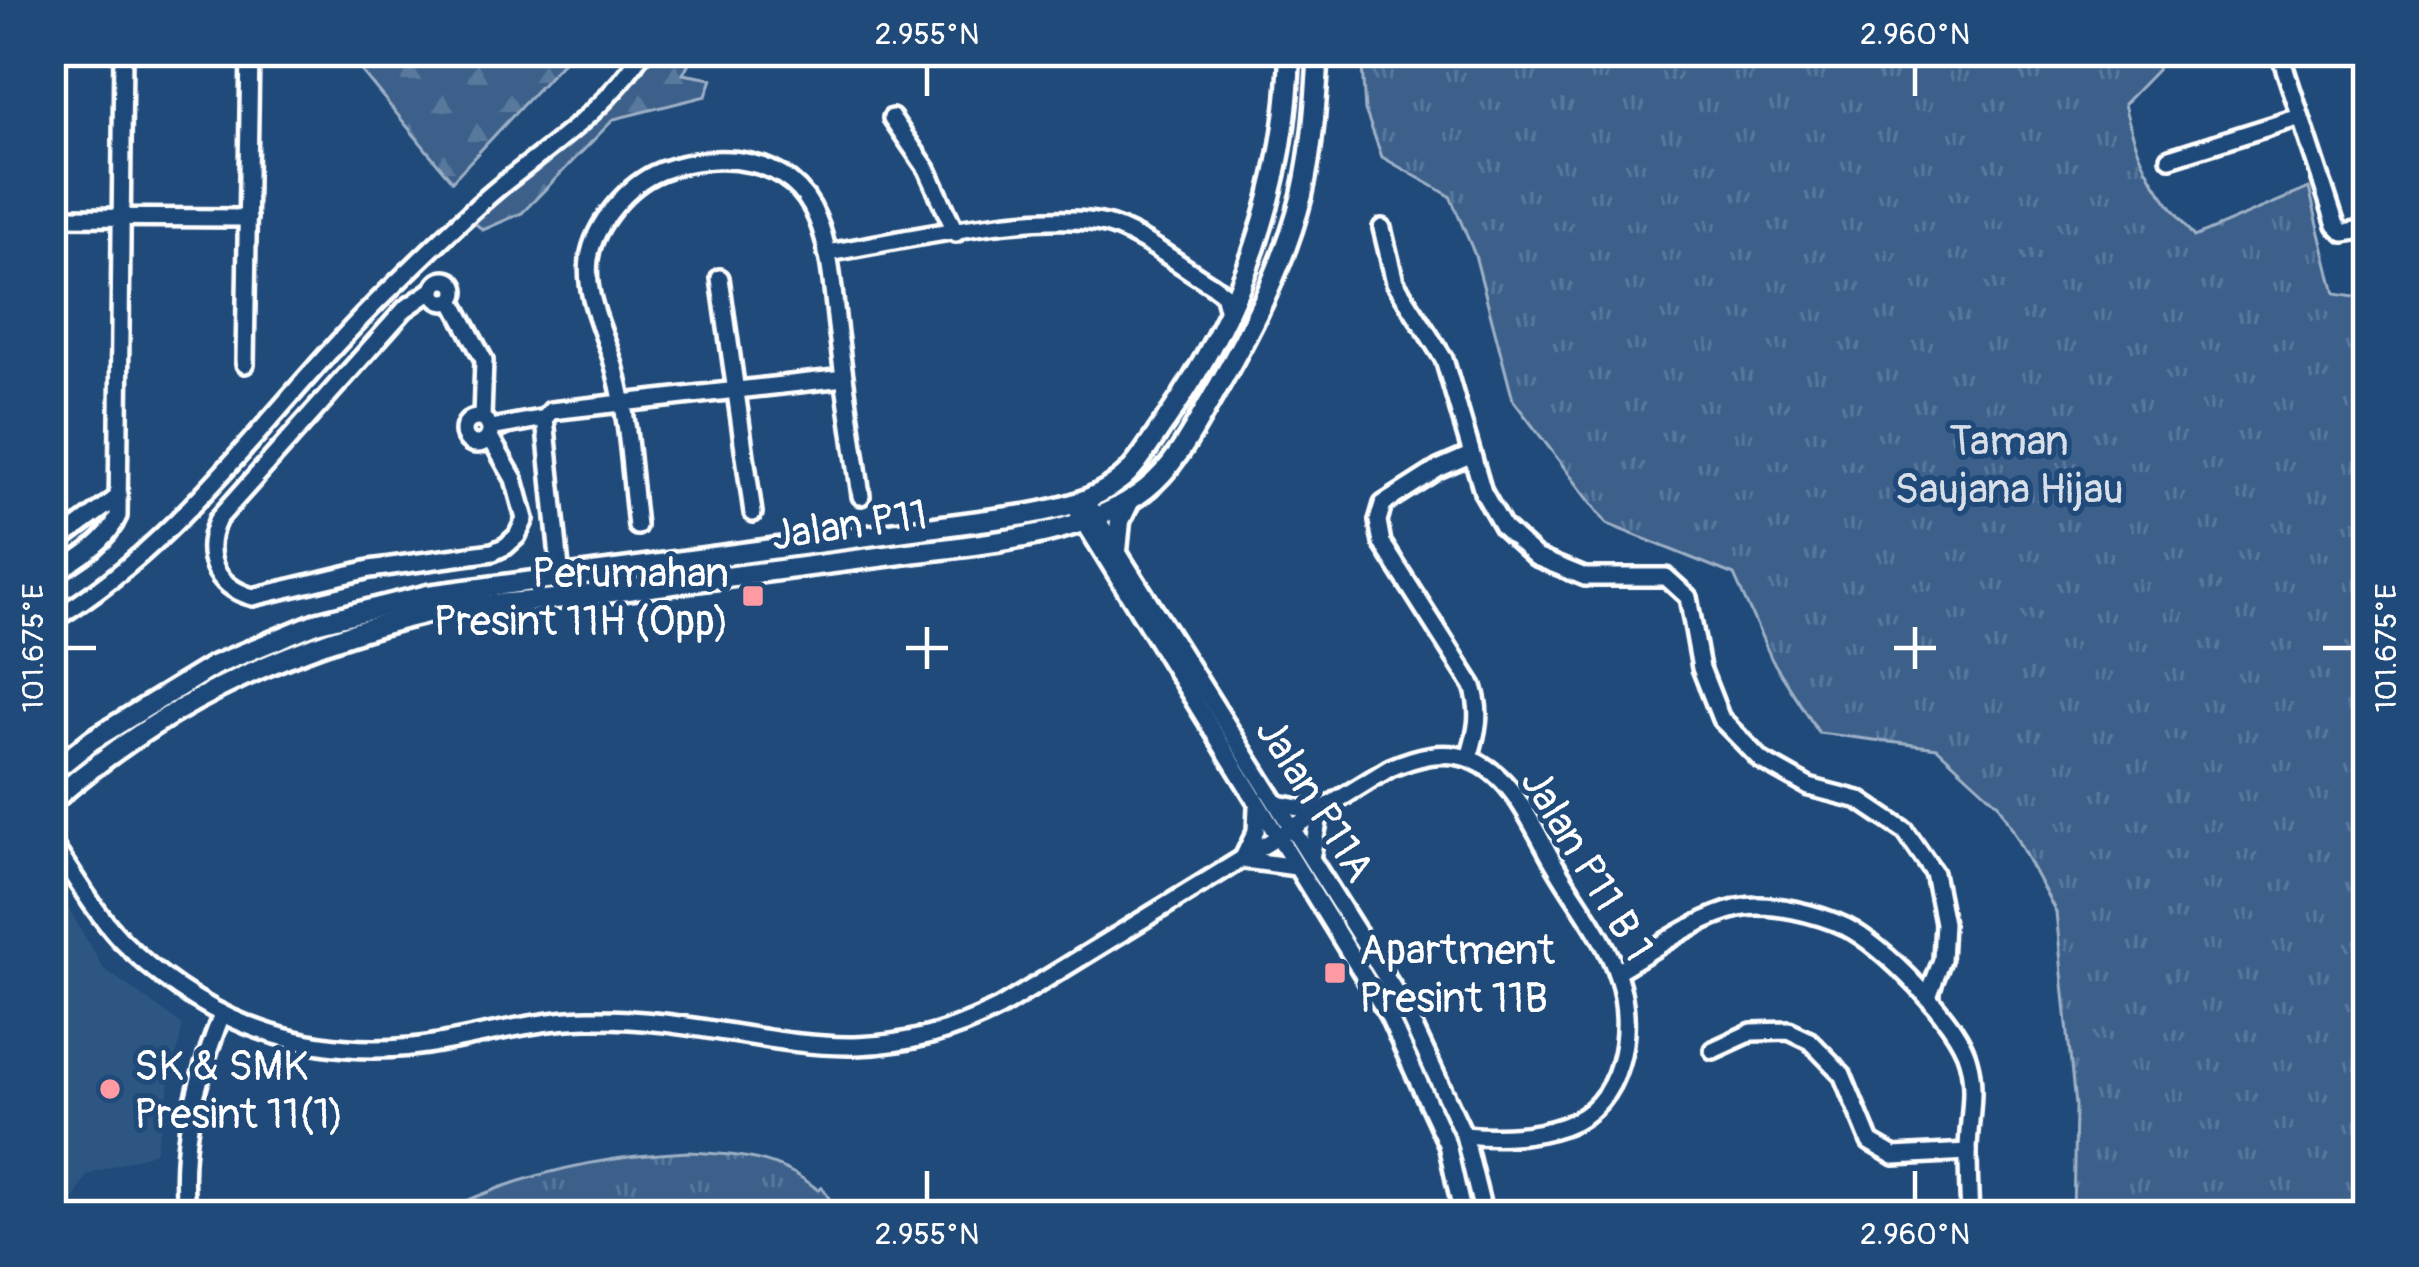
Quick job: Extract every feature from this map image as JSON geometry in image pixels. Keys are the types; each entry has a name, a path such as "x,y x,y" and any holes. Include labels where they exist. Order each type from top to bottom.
{"main road":[{"name":"Jalan P11","path":"51,773 92,740 213,666 319,622 428,595 1084,511 1133,466 1201,370 1229,315 1273,184 1289,92 1290,51"},
{"name":"Jalan P11","path":"51,802 102,758 215,686 278,659 430,613 968,544 1130,500 1149,487 1182,450 1259,309 1289,238 1303,193 1319,51"},
{"path":"1118,550 1120,521 1130,500"},
{"path":"534,602 561,578 591,595"}],"street":[{"path":"51,576 113,528 118,497 123,51"},
{"path":"245,364 250,51"},
{"path":"51,621 93,596 171,526 370,309 494,192 597,107 643,51"},
{"path":"2279,51 2336,226 2344,232 2368,229"},
{"path":"2170,158 2300,117"},
{"path":"892,118 927,170 956,233"},
{"path":"638,526 622,402 592,303 589,256 603,225 637,185 657,172 714,160 783,173 815,212 827,253 861,496"},
{"path":"51,217 248,218"},
{"path":"827,253 1039,220 1081,219 1131,235 1212,285 1223,293 1229,315"},
{"path":"1382,228 1395,282 1444,359 1483,492 1503,527 1536,557 1585,578 1666,578 1688,597 1701,668 1721,719 1761,760 1809,788 1859,800 1905,831 1934,873 1945,923 1942,960 1928,998"},
{"path":"1212,285 1239,277 1248,268"},
{"path":"720,278 753,513"},
{"path":"442,279 456,288 452,300 484,360 487,428 514,479 525,519 517,536 494,551 370,569 253,597 239,593 209,558 209,538 218,518 405,309 442,279"},
{"path":"487,428 545,418 551,411 844,378"},
{"path":"545,418 561,578"},
{"path":"1469,758 1479,725 1473,686 1382,543 1378,521 1383,504 1470,454"},
{"path":"51,547 118,497"},
{"name":"Jalan P11A","path":"1084,511 1118,550 1277,804 1286,834"},
{"name":"Jalan P11A","path":"1084,511 1258,804 1286,834 1404,1006 1464,1135 1484,1216"},
{"name":"Jalan P11 B 1","path":"51,842 118,936 153,969 222,1014 287,1037 343,1048 404,1048 585,1019 681,1024 788,1044 875,1047 908,1042 984,1016 1408,760 1429,754 1469,758 1507,784 1617,970 1627,1009 1626,1044 1617,1072 1602,1096 1566,1126 1502,1137 1464,1135"},
{"path":"1258,804 1256,831 1242,860 1304,862 1320,812 1277,804"},
{"name":"Jalan P11A","path":"1304,862 1418,1073 1448,1144 1463,1216"},
{"path":"1617,970 1713,916 1744,906 1775,908 1844,926 1864,938 1928,998 1959,1035 1970,1063 1970,1216"},
{"path":"187,1216 183,1190 191,1112 222,1014"},
{"path":"1713,1050 1752,1032 1790,1031 1810,1041 1842,1074 1870,1142 1894,1156 1968,1152"},
{"path":"1470,1165 1502,1137"}],"shaded area":[{"name":"SK & SMK Presint 11(1)","path":"51,879 104,969 183,1025 155,1152 87,1175 65,1216 51,1216"}],"green space":[{"path":"345,51 573,51 452,181"},
{"path":"647,51 695,51 683,74 712,79 706,96 614,119 522,213 483,230 472,221 625,87"},
{"name":"Taman Saujana Hijau","path":"1361,51 2161,51 2157,70 2124,104 2150,175 2194,237 2309,188 2335,294 2368,299 2368,1216 2073,1216 2075,1106 2056,912 1998,804 1937,748 1819,733 1772,660 1734,575 1607,524 1513,400 1475,255 1450,196 1382,157 1365,110"},
{"path":"688,1152 740,1156 788,1170 818,1190 822,1187 840,1216 435,1216 495,1189 558,1170"}],"place":[{"name":"Perumahan Presint 11H (Opp)","path":"753,596"},
{"name":"Apartment Presint 11B","path":"1335,973"},
{"name":"SK & SMK Presint 11(1)","path":"110,1089"}]}
